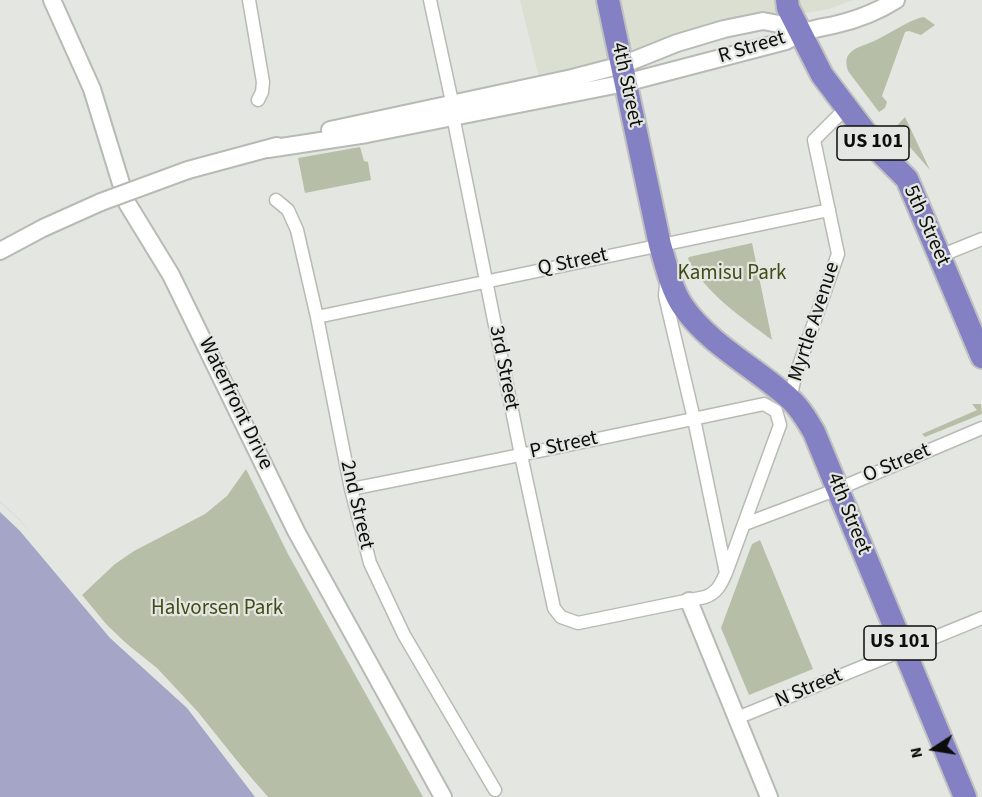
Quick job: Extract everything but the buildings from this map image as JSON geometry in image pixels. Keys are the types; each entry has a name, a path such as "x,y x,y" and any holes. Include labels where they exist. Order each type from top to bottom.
{"highway":[{"name":"4th Street","path":"608,0 660,245 669,276 682,305 702,328 783,405 805,416 838,489 965,797"},
{"name":"5th Street","path":"787,0 822,75 881,153 907,179 982,357"}],"main road":[{"name":"Waterfront Drive","path":"52,0 92,89 127,203 171,275 296,531 443,797"},
{"path":"800,32 854,19 874,12 896,0"},
{"name":"R Street","path":"623,74 677,43 724,29 763,21 800,32"},
{"name":"R Street","path":"0,252 43,228 89,207 188,170 268,149 367,134 572,78 623,74 786,41 800,32"},
{"path":"689,601 769,797"}],"street":[{"path":"249,0 263,82 258,100"},
{"name":"3rd Street","path":"430,0 554,608 561,617 578,623 689,601"},
{"path":"829,210 814,140 846,108"},
{"name":"2nd Street","path":"276,200 288,210 294,220 317,316 351,489 366,552 404,635 495,790"},
{"name":"Q Street","path":"317,316 829,210"},
{"name":"Myrtle Avenue","path":"726,573 745,525 780,425 783,405 838,254 829,210"},
{"path":"940,256 982,239"},
{"name":"4th Street","path":"669,276 665,285 665,296 694,419 726,573"},
{"name":"P Street","path":"351,489 764,404 783,405"},
{"name":"O Street","path":"745,525 838,489 982,428"},
{"path":"689,601 711,595 720,588 726,573"},
{"name":"N Street","path":"737,718 982,618"}],"shaded area":[{"path":"520,0 853,0 829,9 687,34 606,64 540,82"}],"green space":[{"path":"924,17 935,25 921,35 905,32 882,96 887,102 885,108 879,112 848,71 847,57 857,48 913,20"},
{"path":"905,117 930,170 894,129"},
{"path":"360,147 364,161 368,162 371,180 305,193 298,158"},
{"name":"Kamisu Park","path":"752,243 772,340 714,294 688,259"},
{"path":"972,404 981,404 982,414 925,437 922,434 977,410"},
{"name":"Halvorsen Park","path":"246,469 288,554 423,797 268,797 196,714 106,624 82,595 115,564 134,551 205,514 227,496"},
{"path":"760,540 813,669 749,695 721,628 752,544"}],"water":[{"path":"0,502 19,519 111,635 196,714 263,797 0,797"}],"pier":[{"path":"0,502 19,519 113,633 157,668 198,712 266,797 255,797 187,708 110,638 20,531 0,512"}]}
